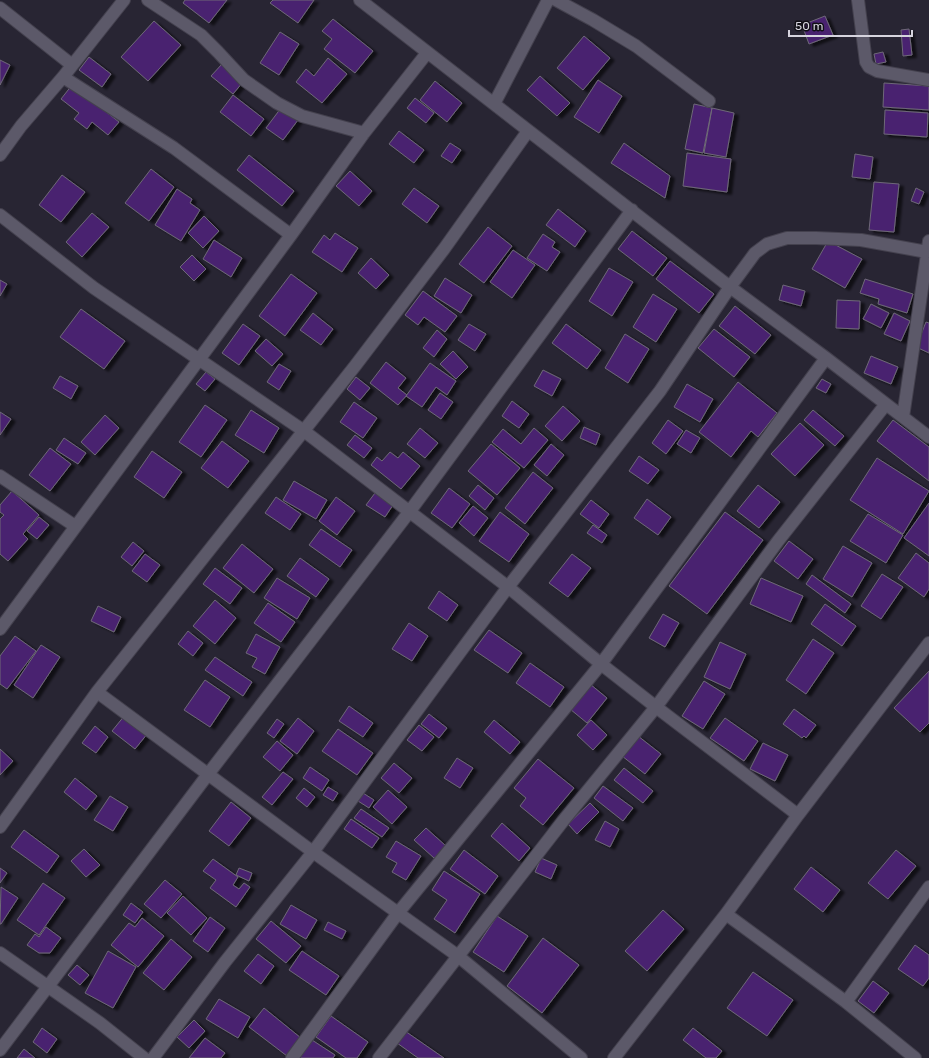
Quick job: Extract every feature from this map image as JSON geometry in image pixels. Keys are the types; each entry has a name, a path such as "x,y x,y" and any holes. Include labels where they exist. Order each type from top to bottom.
{"street":[{"path":"0,155 21,126 63,77 124,0"},
{"path":"148,0 201,35 244,80 277,103 302,116 364,133"},
{"path":"360,0 730,287 929,437"},
{"path":"494,104 548,0"},
{"path":"556,0 636,46 709,101"},
{"path":"858,0 866,62 869,67 877,71 929,80"},
{"path":"0,8 72,65"},
{"path":"0,629 364,133 427,53"},
{"path":"63,77 174,148 290,235"},
{"path":"0,827 97,692 304,431 444,249 528,131"},
{"path":"0,1050 209,773 410,511 632,210"},
{"path":"0,215 94,288 304,431 508,587 656,708 798,815"},
{"path":"153,1058 225,962 313,852 508,587 660,391 730,287 755,253 768,244 787,238 861,240 928,247 903,417"},
{"path":"292,1058 398,913 601,664 826,358"},
{"path":"379,1058 563,821 656,708 778,541 886,404"},
{"path":"0,476 75,526"},
{"path":"614,1058 726,914 798,815 929,643"},
{"path":"97,692 209,773 313,852 458,956 581,1058"},
{"path":"846,1002 929,888"},
{"path":"726,914 846,1002 915,1058"},
{"path":"0,953 48,985 100,1023 144,1058"}],"building":[{"path":"185,0 227,0 209,23 183,3"},
{"path":"273,0 314,0 298,23 270,3"},
{"path":"825,16 833,35 809,44 802,25"},
{"path":"333,19 373,51 355,73 324,49 332,39 322,31"},
{"path":"154,21 181,45 148,81 121,57"},
{"path":"909,29 912,55 903,56 901,30"},
{"path":"280,32 299,44 279,75 260,63"},
{"path":"584,36 610,58 583,90 557,68"},
{"path":"883,52 886,62 876,64 874,54"},
{"path":"89,57 111,74 102,87 79,70"},
{"path":"328,58 347,74 322,103 296,82 306,69 314,76"},
{"path":"0,60 10,65 0,85"},
{"path":"222,64 243,82 233,94 211,76"},
{"path":"540,76 570,103 557,116 527,90"},
{"path":"598,80 622,96 599,133 574,117"},
{"path":"435,81 462,103 447,122 420,100"},
{"path":"884,83 929,86 929,110 883,107"},
{"path":"72,85 119,122 108,135 92,122 87,129 74,119 79,113 61,99"},
{"path":"233,95 264,119 251,136 220,112"},
{"path":"415,98 434,113 426,123 407,108"},
{"path":"694,104 712,108 703,153 685,149"},
{"path":"281,108 298,120 283,140 266,128"},
{"path":"712,108 734,113 726,157 704,153"},
{"path":"885,110 928,113 927,137 884,134"},
{"path":"399,131 424,150 414,163 389,144"},
{"path":"450,143 461,150 452,163 441,156"},
{"path":"624,143 670,176 665,198 611,163"},
{"path":"687,153 731,159 727,192 683,186"},
{"path":"855,154 873,157 870,179 852,177"},
{"path":"249,155 294,191 282,206 237,170"},
{"path":"151,169 174,187 149,221 125,203"},
{"path":"350,171 372,191 359,206 336,186"},
{"path":"62,175 85,192 61,222 39,205"},
{"path":"874,182 899,184 894,232 869,230"},
{"path":"414,188 439,206 427,223 402,204"},
{"path":"916,188 924,192 919,204 911,201"},
{"path":"177,189 192,199 190,203 200,210 181,241 155,225"},
{"path":"558,209 586,231 575,247 546,225"},
{"path":"92,213 109,227 82,257 66,242"},
{"path":"204,216 219,231 203,248 188,233"},
{"path":"488,227 512,246 484,283 459,264"},
{"path":"632,231 667,258 653,276 618,249"},
{"path":"335,233 358,248 342,272 312,252 324,235 330,240"},
{"path":"543,234 555,242 552,247 560,252 547,271 527,258"},
{"path":"214,240 242,258 231,277 203,259"},
{"path":"828,241 862,259 845,288 812,269"},
{"path":"513,250 535,265 512,298 490,282"},
{"path":"192,255 206,269 194,281 180,267"},
{"path":"371,258 389,275 376,289 358,273"},
{"path":"670,261 714,294 699,313 656,279"},
{"path":"609,268 633,282 612,316 589,301"},
{"path":"291,274 317,293 285,336 259,316"},
{"path":"445,278 472,295 461,313 434,296"},
{"path":"865,279 913,294 907,313 878,304 879,299 860,293"},
{"path":"0,280 7,284 0,296"},
{"path":"783,285 805,291 801,306 779,300"},
{"path":"423,291 457,316 445,332 424,317 418,325 405,315"},
{"path":"653,294 677,309 656,342 633,327"},
{"path":"837,300 860,301 859,329 836,328"},
{"path":"871,304 889,313 881,328 863,319"},
{"path":"735,306 771,335 755,354 719,326"},
{"path":"81,309 125,341 104,369 60,337"},
{"path":"313,313 333,329 321,345 300,330"},
{"path":"894,313 910,321 901,341 884,334"},
{"path":"926,322 929,323 929,353 916,347"},
{"path":"243,324 260,336 239,365 222,353"},
{"path":"469,324 486,334 475,351 458,340"},
{"path":"566,324 601,350 587,369 552,343"},
{"path":"714,329 750,357 734,377 698,348"},
{"path":"437,330 447,339 434,357 423,348"},
{"path":"625,334 649,349 628,383 605,368"},
{"path":"266,339 283,354 272,366 255,351"},
{"path":"453,351 468,367 456,379 440,364"},
{"path":"871,356 898,367 891,384 864,373"},
{"path":"386,362 406,378 398,388 407,395 398,405 370,383"},
{"path":"430,363 456,381 447,395 436,387 422,407 406,396"},
{"path":"279,364 291,371 279,390 267,382"},
{"path":"543,370 561,379 552,396 534,386"},
{"path":"206,372 215,379 205,391 196,384"},
{"path":"60,376 78,386 71,399 53,388"},
{"path":"356,377 370,388 360,400 347,389"},
{"path":"822,379 831,384 826,393 816,388"},
{"path":"738,382 777,413 758,437 751,431 731,457 699,432"},
{"path":"687,384 713,399 700,422 674,407"},
{"path":"440,393 453,402 441,419 428,410"},
{"path":"512,401 529,414 519,428 502,416"},
{"path":"354,402 377,418 363,438 340,422"},
{"path":"205,405 227,420 201,457 179,442"},
{"path":"563,406 580,421 562,441 545,426"},
{"path":"251,410 279,428 264,453 235,435"},
{"path":"813,410 844,436 835,446 804,420"},
{"path":"0,412 11,419 0,435"},
{"path":"105,415 119,428 95,455 81,442"},
{"path":"668,420 683,431 666,454 652,443"},
{"path":"893,420 929,447 929,481 877,441"},
{"path":"800,423 824,445 795,476 771,454"},
{"path":"584,427 600,434 596,445 580,438"},
{"path":"420,428 438,443 425,458 407,444"},
{"path":"534,428 548,440 524,468 492,442 503,429 521,444"},
{"path":"686,430 700,438 691,453 677,444"},
{"path":"355,435 372,448 364,458 347,445"},
{"path":"64,438 86,453 78,464 56,450"},
{"path":"222,441 249,461 228,488 201,468"},
{"path":"491,444 520,468 497,495 468,471"},
{"path":"551,444 564,455 547,476 534,465"},
{"path":"50,448 71,464 50,491 29,475"},
{"path":"152,451 182,472 164,498 134,477"},
{"path":"390,452 398,458 403,452 420,466 401,489 371,465 377,457 382,461"},
{"path":"639,456 659,470 648,484 629,471"},
{"path":"877,458 929,491 903,534 850,500"},
{"path":"533,472 553,488 525,524 505,508"},
{"path":"294,481 327,500 316,519 283,500"},
{"path":"478,485 494,498 485,510 469,496"},
{"path":"758,485 780,502 759,528 737,511"},
{"path":"449,488 470,504 452,528 431,513"},
{"path":"12,491 39,515 23,534 28,539 8,561 0,554 0,519 4,515 0,512 0,505"},
{"path":"375,493 393,505 385,517 366,505"},
{"path":"276,497 301,514 290,530 265,513"},
{"path":"336,497 355,511 337,535 319,521"},
{"path":"647,499 671,517 658,535 634,518"},
{"path":"591,500 609,514 599,528 580,514"},
{"path":"929,503 929,556 904,538"},
{"path":"473,506 488,518 474,536 459,523"},
{"path":"500,512 529,534 509,562 479,541"},
{"path":"725,512 763,540 707,614 669,586"},
{"path":"868,514 903,535 886,563 850,541"},
{"path":"39,517 49,525 37,539 27,531"},
{"path":"593,525 607,535 602,543 587,533"},
{"path":"321,529 352,550 340,567 309,545"},
{"path":"789,541 813,559 798,579 774,561"},
{"path":"133,542 144,551 132,566 121,557"},
{"path":"242,544 273,569 254,593 223,568"},
{"path":"843,546 872,563 852,597 823,579"},
{"path":"916,553 929,563 929,589 924,597 898,578"},
{"path":"145,554 160,565 147,582 132,571"},
{"path":"572,554 591,568 568,597 549,583"},
{"path":"300,558 329,579 316,597 287,576"},
{"path":"215,568 242,588 230,604 203,584"},
{"path":"882,574 903,587 881,619 861,606"},
{"path":"812,575 851,604 845,613 806,584"},
{"path":"277,578 310,598 297,619 264,598"},
{"path":"761,578 803,596 791,622 750,604"},
{"path":"439,591 458,605 447,621 428,608"},
{"path":"215,600 236,618 215,644 193,626"},
{"path":"268,603 295,622 281,642 254,623"},
{"path":"825,604 856,626 842,646 811,624"},
{"path":"98,606 121,617 114,632 91,621"},
{"path":"663,614 679,623 665,647 649,638"},
{"path":"409,623 428,636 412,661 392,649"},
{"path":"489,630 522,653 508,673 474,650"},
{"path":"188,631 203,643 193,656 178,644"},
{"path":"256,634 280,647 265,674 252,667 257,658 246,653"},
{"path":"15,636 36,651 7,689 0,684 0,656"},
{"path":"813,639 834,653 806,694 786,680"},
{"path":"720,642 746,654 730,689 704,677"},
{"path":"41,645 60,657 33,698 14,685"},
{"path":"215,657 252,682 243,696 205,670"},
{"path":"530,663 564,687 550,707 516,683"},
{"path":"929,671 929,723 920,732 894,708"},
{"path":"205,680 230,697 210,727 184,710"},
{"path":"704,681 725,694 703,729 682,716"},
{"path":"590,684 607,698 587,723 570,709"},
{"path":"349,706 373,723 363,737 339,721"},
{"path":"794,709 816,725 806,738 804,736 802,738 783,724"},
{"path":"429,714 447,728 439,738 421,724"},
{"path":"125,715 148,733 135,749 112,731"},
{"path":"298,718 314,731 297,754 280,741"},
{"path":"725,718 758,741 744,761 710,738"},
{"path":"277,719 284,724 274,738 267,733"},
{"path":"494,720 520,742 510,754 484,732"},
{"path":"591,720 607,735 593,750 577,735"},
{"path":"419,725 434,737 422,751 407,740"},
{"path":"95,726 108,737 96,753 82,743"},
{"path":"338,729 373,753 357,775 322,751"},
{"path":"638,736 661,754 645,774 622,756"},
{"path":"277,741 293,755 280,771 263,757"},
{"path":"763,743 788,755 775,781 750,769"},
{"path":"0,749 13,761 0,775"},
{"path":"457,758 473,768 460,788 444,778"},
{"path":"538,759 574,788 543,825 520,806 526,798 514,788"},
{"path":"394,763 412,778 399,793 381,778"},
{"path":"310,767 329,780 322,791 303,778"},
{"path":"624,768 653,791 643,803 614,780"},
{"path":"283,772 293,779 272,805 262,797"},
{"path":"75,778 97,796 86,810 64,792"},
{"path":"603,786 633,808 623,821 594,798"},
{"path":"328,787 338,793 333,801 323,795"},
{"path":"304,788 315,797 307,807 296,798"},
{"path":"388,790 407,807 392,824 373,807"},
{"path":"363,793 374,800 369,808 358,801"},
{"path":"110,796 128,807 113,831 94,820"},
{"path":"231,802 251,818 229,846 209,831"},
{"path":"590,803 599,812 577,834 568,824"},
{"path":"361,809 389,828 382,837 354,818"},
{"path":"351,819 379,838 372,848 344,829"},
{"path":"605,821 619,829 610,847 595,840"},
{"path":"502,823 530,848 519,861 491,836"},
{"path":"426,828 446,846 434,858 414,840"},
{"path":"24,830 59,856 47,873 11,847"},
{"path":"396,841 421,856 406,880 392,872 397,863 386,857"},
{"path":"84,849 100,865 86,877 71,861"},
{"path":"464,850 498,876 485,894 450,869"},
{"path":"896,850 916,866 888,899 868,883"},
{"path":"541,858 557,865 551,879 535,872"},
{"path":"213,859 238,877 233,885 239,889 244,883 250,887 236,907 210,888 216,880 203,871"},
{"path":"811,867 840,890 823,912 794,889"},
{"path":"0,868 7,873 0,883"},
{"path":"239,868 252,873 249,881 236,875"},
{"path":"444,871 480,894 455,933 434,919 447,900 432,890"},
{"path":"165,880 182,894 161,918 144,904"},
{"path":"43,883 65,898 39,935 17,920"},
{"path":"1,887 18,898 0,924"},
{"path":"183,896 207,918 191,935 167,913"},
{"path":"131,903 143,912 135,923 123,915"},
{"path":"291,905 317,920 306,939 280,924"},
{"path":"663,910 684,929 647,971 625,951"},
{"path":"497,916 528,936 504,972 473,952"},
{"path":"210,917 225,928 208,952 193,941"},
{"path":"142,918 164,936 138,967 111,945 129,923 135,927"},
{"path":"271,921 301,946 286,963 256,939"},
{"path":"328,922 346,931 342,939 324,930"},
{"path":"46,927 61,938 50,953 39,953 27,945 35,934 39,937"},
{"path":"543,938 579,965 542,1013 507,986"},
{"path":"171,939 192,957 164,990 143,973"},
{"path":"915,945 929,955 929,978 923,986 898,969"},
{"path":"108,951 136,967 113,1008 85,993"},
{"path":"302,951 339,976 326,995 289,970"},
{"path":"258,954 274,966 261,984 244,971"},
{"path":"77,965 89,975 80,985 68,975"},
{"path":"753,972 793,1000 767,1036 727,1008"},
{"path":"873,981 889,993 874,1013 858,1001"},
{"path":"219,999 250,1017 238,1038 206,1019"},
{"path":"264,1008 301,1038 287,1056 249,1027"},
{"path":"331,1016 368,1042 357,1058 346,1058 316,1037"},
{"path":"194,1020 205,1031 189,1048 177,1037"},
{"path":"42,1028 57,1039 47,1053 33,1042"},
{"path":"693,1028 722,1051 716,1058 706,1058 683,1040"},
{"path":"405,1031 444,1058 418,1058 397,1043"},
{"path":"205,1038 225,1053 221,1058 189,1058"},
{"path":"312,1040 335,1055 333,1058 299,1058"},
{"path":"24,1049 35,1058 17,1058"}]}
